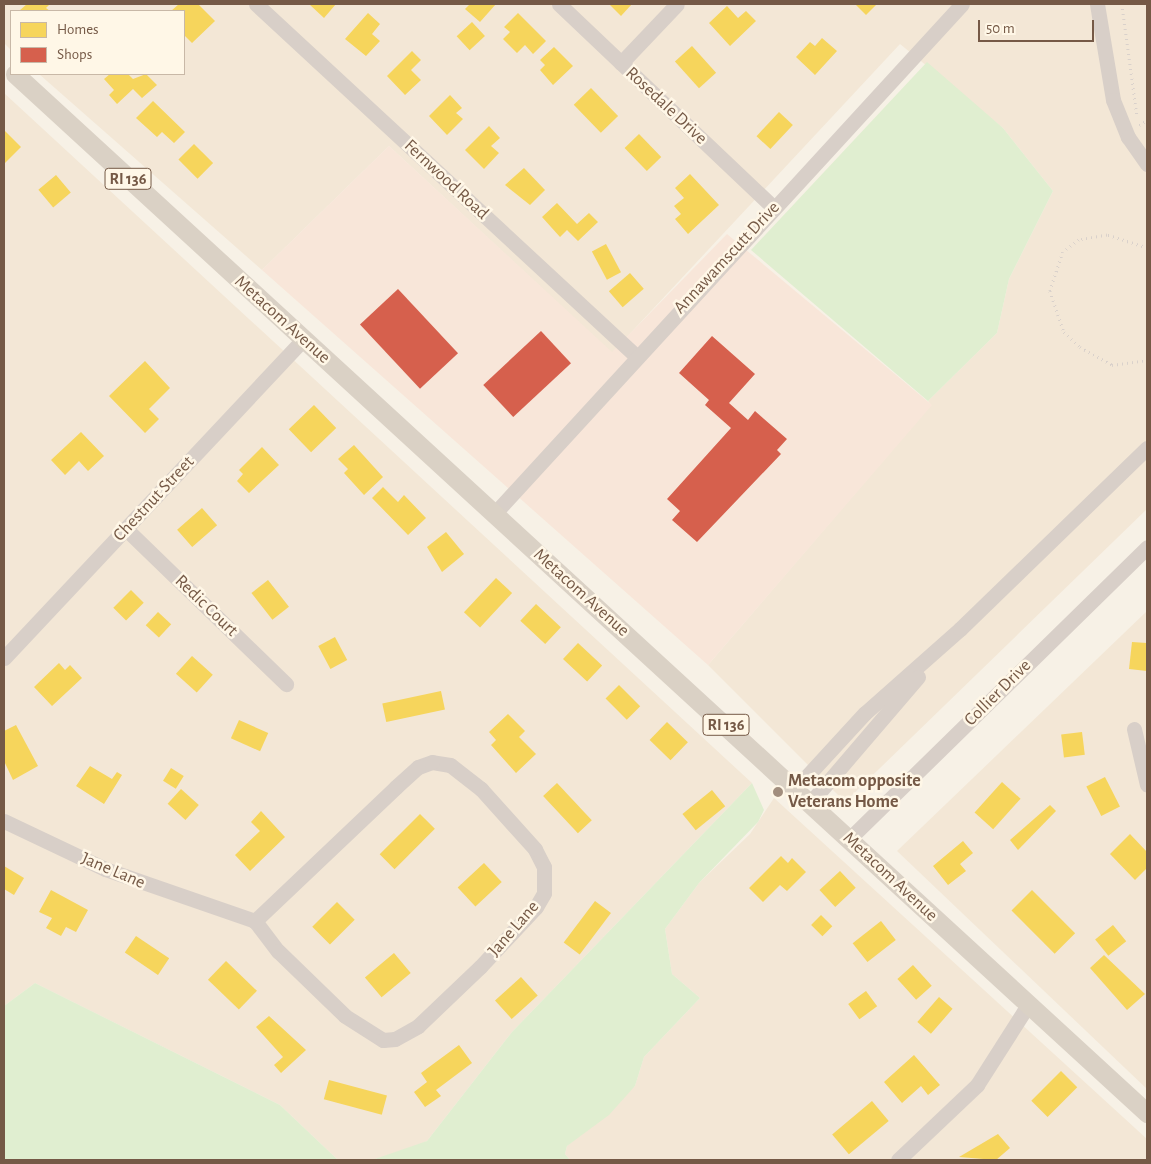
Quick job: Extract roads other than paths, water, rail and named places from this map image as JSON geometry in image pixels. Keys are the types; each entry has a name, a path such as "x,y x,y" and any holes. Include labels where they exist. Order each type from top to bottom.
{"main road":[{"name":"Metacom Avenue","path":"16,75 1147,1113"}],"street":[{"name":"Fernwood Road","path":"256,4 636,356"},
{"name":"Rosedale Drive","path":"560,4 773,207"},
{"path":"621,63 677,4"},
{"name":"Annawamscutt Drive","path":"494,514 636,356 962,4"},
{"path":"1097,4 1113,100 1128,137 1147,164"},
{"name":"Chestnut Street","path":"4,658 303,340"},
{"path":"795,788 865,713 960,629 1147,448"},
{"name":"Redic Court","path":"126,529 286,684"},
{"name":"Collier Drive","path":"849,839 1147,547"},
{"path":"810,803 960,629"},
{"path":"1134,729 1147,785"},
{"name":"Jane Lane","path":"4,820 106,869 255,921 278,951 345,1016 366,1033 395,1039 418,1026 536,907 544,894 544,868 535,848 481,789 450,765 432,762 418,767 255,921"},
{"path":"898,1160 977,1085 1028,1005"}],"place":[{"name":"Metacom opposite Veterans Home","path":"778,792"}]}
